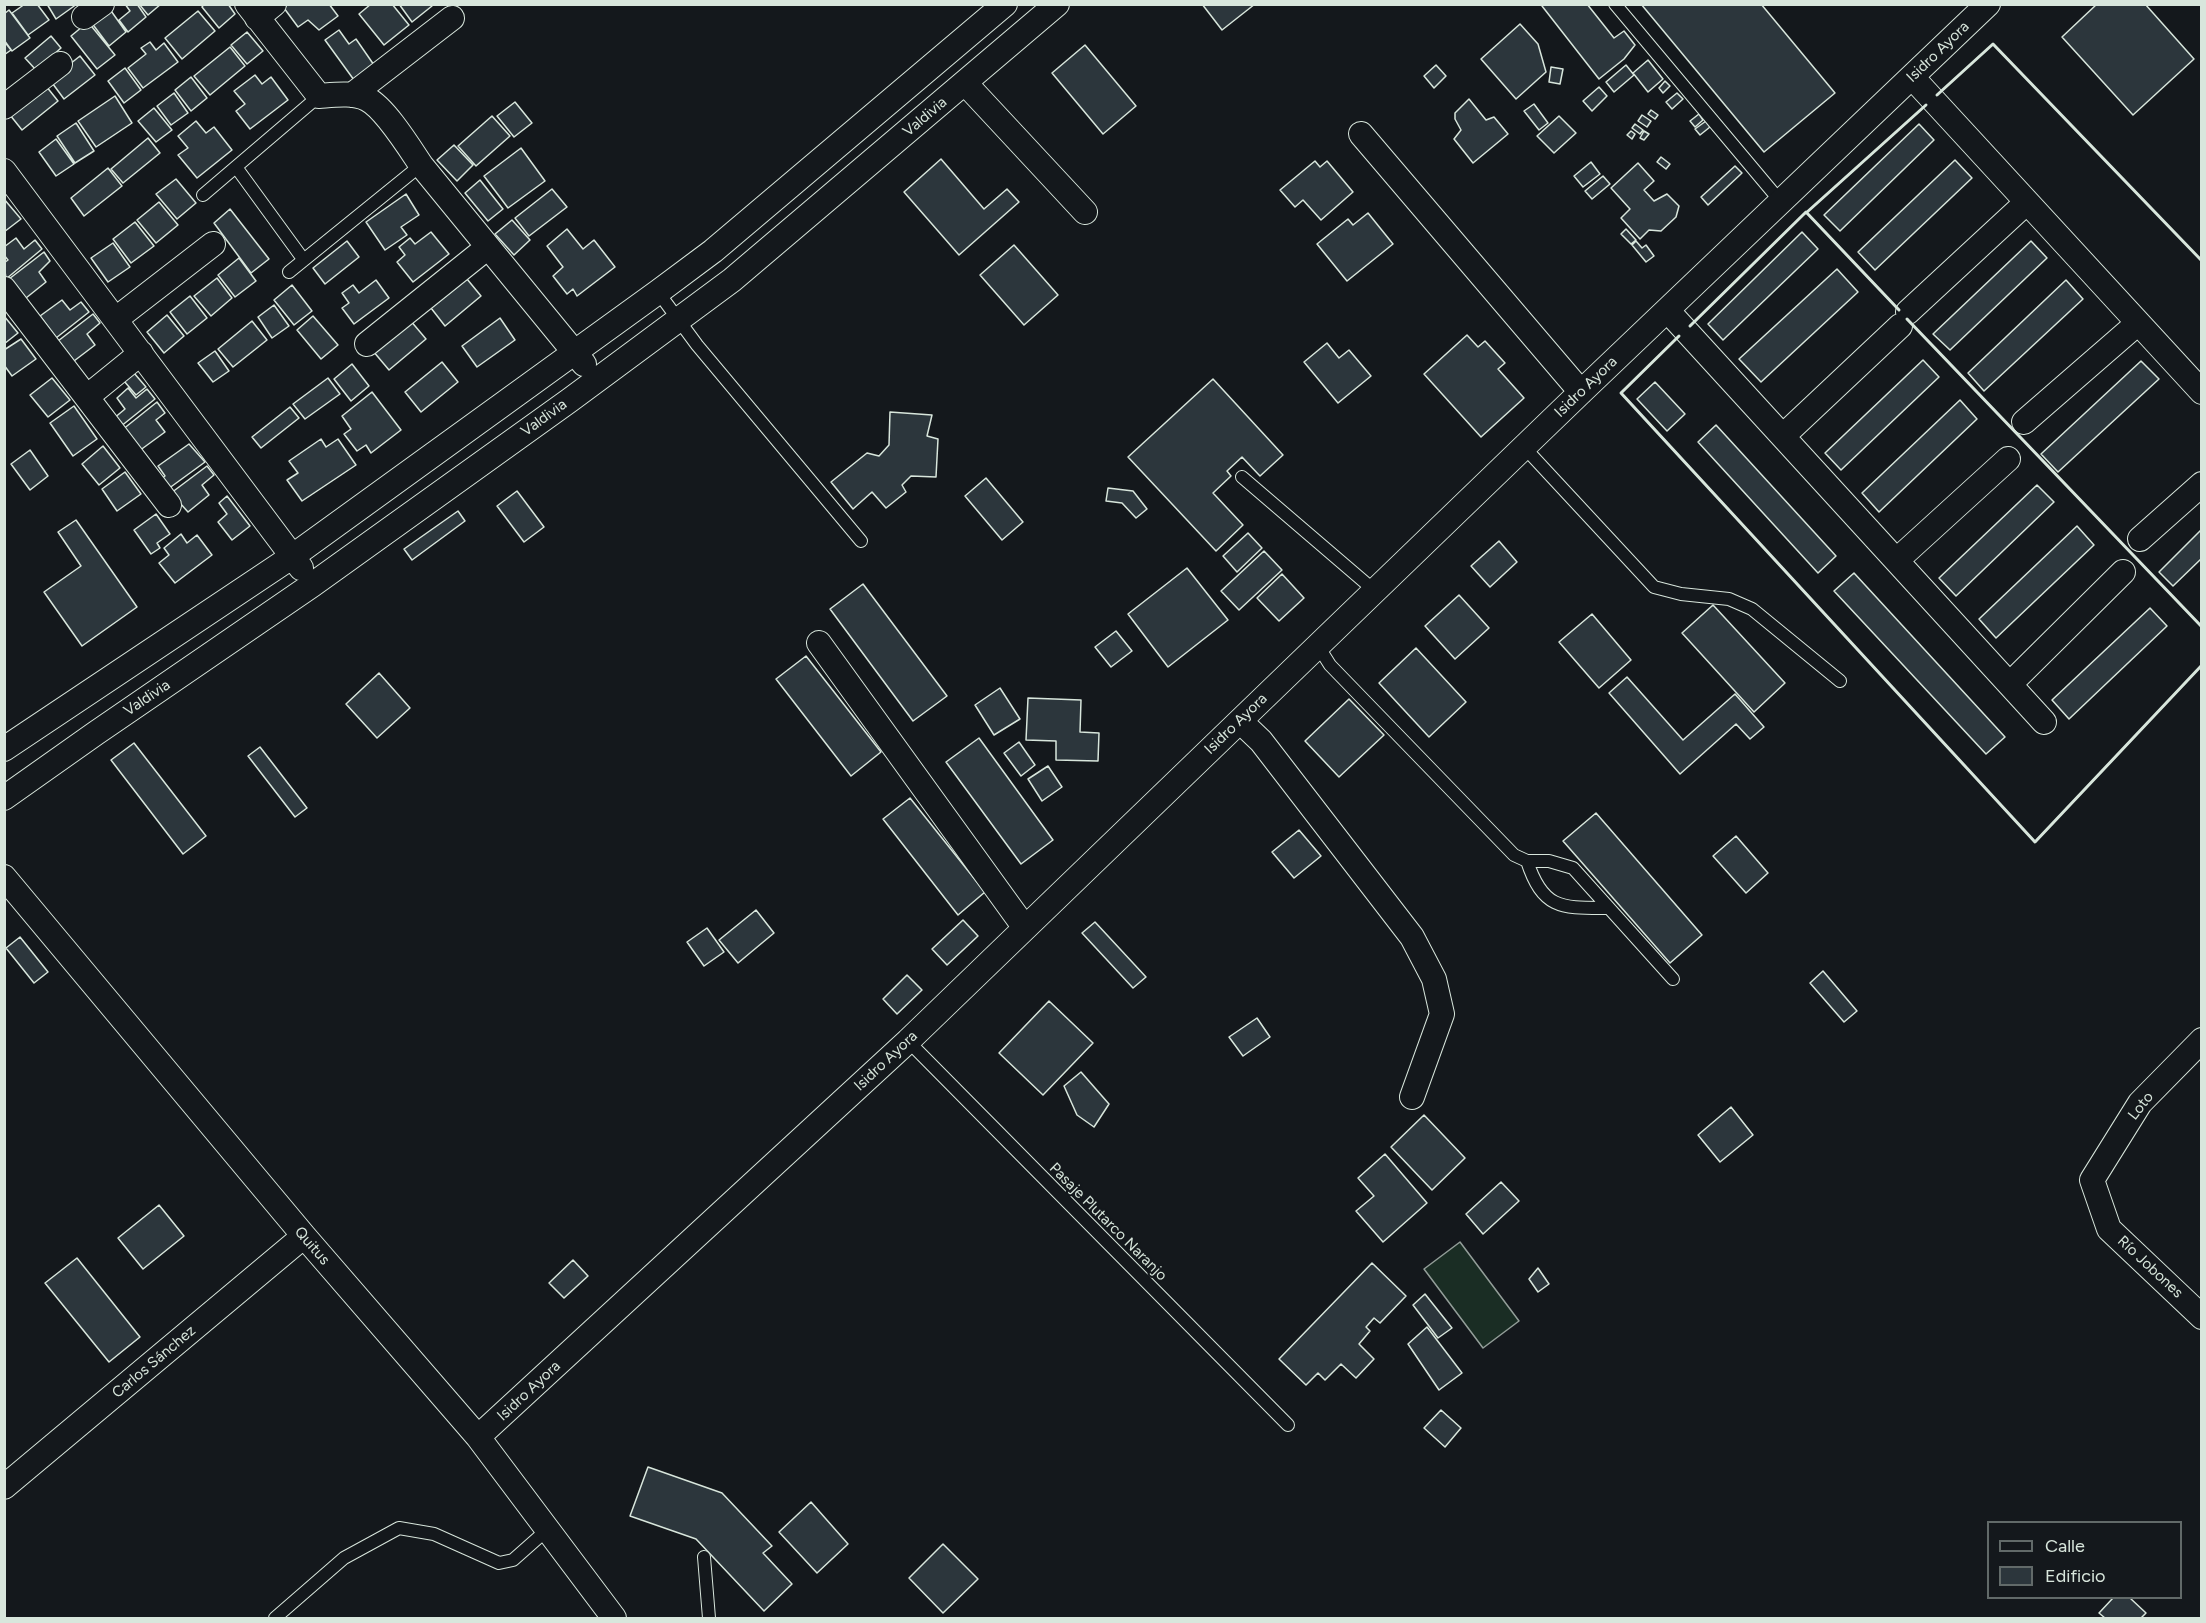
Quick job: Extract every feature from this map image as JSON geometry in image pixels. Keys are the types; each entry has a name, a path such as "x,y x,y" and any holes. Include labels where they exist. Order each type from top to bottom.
{"street":[{"path":"4,748 293,556 658,292 713,251 1005,4"},
{"name":"Valdivia","path":"4,798 312,585 732,280 1057,4"},
{"name":"Isidro Ayora","path":"478,1437 908,1041 1581,392 1988,4"},
{"path":"260,9 319,96 352,95 367,99 379,110 596,380"},
{"path":"352,95 452,18"},
{"path":"4,107 60,64"},
{"path":"1912,77 2202,393"},
{"path":"965,83 1085,212"},
{"path":"1361,134 1581,392"},
{"path":"4,171 293,556 312,585"},
{"path":"1783,436 2027,202"},
{"path":"116,319 213,244"},
{"path":"367,344 488,247"},
{"path":"4,289 169,505"},
{"path":"1667,310 2044,723"},
{"path":"2024,422 2138,323"},
{"path":"88,396 141,353"},
{"path":"1897,560 2008,459"},
{"path":"2140,539 2202,484"},
{"path":"2010,684 2123,572"},
{"path":"819,642 1025,928"},
{"path":"76,702 96,733"},
{"path":"1239,721 1261,741 1412,937 1434,979 1442,1014 1412,1097"},
{"name":"Quitus","path":"4,876 304,1236 478,1437 614,1618"},
{"name":"Loto","path":"2092,1180 2140,1103 2202,1040"},
{"name":"Río Jobones","path":"2092,1180 2109,1229 2202,1317"},
{"name":"Carlos Sánchez","path":"4,1487 304,1236"}],"lane":[{"path":"1615,4 1780,202"},
{"path":"203,195 319,96"},
{"path":"289,272 422,165"},
{"path":"236,167 303,259"},
{"path":"658,292 678,320 861,542"},
{"path":"1524,447 1654,587 1681,594 1729,599 1752,609 1840,681"},
{"path":"1242,477 1375,591"},
{"path":"1318,646 1330,665 1514,855 1527,861 1549,861 1573,868 1672,979"},
{"path":"1527,861 1534,880 1547,897 1561,906 1608,908"},
{"name":"Pasaje Plutarco Naranjo","path":"908,1041 1288,1425"},
{"path":"275,1618 344,1558 399,1528 434,1534 499,1563 513,1560 548,1529"},
{"path":"704,1557 709,1618"}],"green space":[{"path":"1460,1242 1519,1321 1483,1348 1424,1269"}],"building":[{"path":"25,4 37,4 49,20 28,35 12,13"},
{"path":"47,4 77,4 56,19"},
{"path":"125,4 137,4 146,17 128,32 119,20 130,11"},
{"path":"139,4 161,4 148,15"},
{"path":"204,4 228,4 235,14 219,28 202,7"},
{"path":"288,4 329,4 338,16 319,30 308,20 298,27 284,8"},
{"path":"371,4 392,4 409,25 384,45 359,14"},
{"path":"399,4 432,4 432,6 412,22"},
{"path":"1202,4 1255,4 1222,30"},
{"path":"1544,4 1587,4 1614,38 1624,31 1635,45 1624,59 1599,79 1542,6"},
{"path":"1641,4 1761,4 1835,93 1764,152"},
{"path":"2097,4 2145,4 2194,59 2133,115 2062,37"},
{"path":"109,8 126,32 109,46 91,22"},
{"path":"9,10 30,38 12,51 4,40 4,14"},
{"path":"198,11 215,31 182,59 165,38"},
{"path":"88,22 115,55 97,69 71,36"},
{"path":"1520,24 1538,44 1546,72 1516,99 1481,59"},
{"path":"339,30 349,44 356,39 374,65 354,80 325,40"},
{"path":"247,32 263,51 247,64 231,45"},
{"path":"51,36 61,48 36,70 25,58"},
{"path":"4,41 11,50 4,55"},
{"path":"150,42 156,50 164,43 178,62 143,88 128,68 146,54 141,48"},
{"path":"1085,45 1136,106 1103,134 1052,73"},
{"path":"230,47 245,66 210,95 194,76"},
{"path":"80,56 95,75 64,99 50,80"},
{"path":"1648,60 1663,79 1648,92 1633,73"},
{"path":"1436,65 1446,76 1434,88 1424,76"},
{"path":"1626,65 1634,75 1614,92 1606,82"},
{"path":"1551,67 1563,69 1560,84 1549,82"},
{"path":"125,68 141,90 124,103 108,81"},
{"path":"255,75 262,84 271,77 288,100 250,129 236,111 245,104 234,91"},
{"path":"191,77 207,98 191,111 175,90"},
{"path":"1665,81 1670,86 1663,93 1659,88"},
{"path":"46,86 58,101 22,130 10,115"},
{"path":"1599,87 1607,96 1592,111 1583,101"},
{"path":"174,93 188,113 171,125 157,106"},
{"path":"1677,93 1683,99 1672,109 1666,102"},
{"path":"115,96 132,123 96,147 78,121"},
{"path":"1469,99 1486,120 1494,117 1508,134 1473,163 1454,139 1461,130 1455,119 1455,113"},
{"path":"515,102 532,123 514,137 497,116"},
{"path":"1534,104 1548,123 1539,130 1524,111"},
{"path":"154,108 172,130 156,142 138,121"},
{"path":"1651,110 1658,115 1655,119 1648,114"},
{"path":"1699,114 1703,120 1695,127 1690,121"},
{"path":"1642,115 1651,121 1647,127 1638,121"},
{"path":"492,116 510,136 476,166 458,146"},
{"path":"1559,116 1576,133 1554,153 1537,136"},
{"path":"196,121 206,133 214,127 232,150 197,178 178,155 188,148 178,136"},
{"path":"1706,121 1710,127 1700,135 1695,129"},
{"path":"76,123 94,151 75,163 57,136"},
{"path":"1635,124 1643,130 1640,134 1632,128"},
{"path":"1919,124 1934,140 1840,231 1824,215"},
{"path":"1631,131 1635,134 1632,139 1627,135"},
{"path":"1644,131 1649,134 1644,140 1640,138"},
{"path":"148,138 160,153 123,183 111,169"},
{"path":"56,139 74,164 56,176 39,152"},
{"path":"454,145 473,165 457,181 437,160"},
{"path":"521,148 545,181 508,208 484,176"},
{"path":"1661,157 1670,164 1666,169 1657,162"},
{"path":"941,159 984,209 1007,189 1019,202 959,255 904,192"},
{"path":"1955,160 1972,178 1875,270 1858,252"},
{"path":"1315,161 1320,167 1327,161 1353,192 1321,220 1303,200 1295,207 1280,190"},
{"path":"1591,162 1600,174 1583,187 1574,176"},
{"path":"1638,163 1654,181 1644,190 1654,201 1667,194 1679,206 1676,217 1661,231 1649,230 1640,239 1621,218 1630,209 1611,188"},
{"path":"1735,166 1742,173 1708,205 1701,197"},
{"path":"108,168 122,186 84,216 71,198"},
{"path":"1603,176 1610,184 1592,199 1585,191"},
{"path":"176,179 196,203 177,219 156,194"},
{"path":"480,180 503,209 488,221 465,193"},
{"path":"552,189 567,207 529,236 515,218"},
{"path":"406,194 419,215 401,227 407,235 385,250 366,222"},
{"path":"4,199 21,219 4,232"},
{"path":"159,202 178,225 156,243 137,220"},
{"path":"230,209 269,259 251,273 214,223"},
{"path":"1368,213 1393,244 1347,281 1317,244 1348,219 1353,225"},
{"path":"512,220 530,240 514,255 495,234"},
{"path":"135,222 154,246 131,263 113,239"},
{"path":"567,229 583,249 594,240 615,267 577,296 573,289 567,294 553,276 563,267 547,246"},
{"path":"1626,229 1636,240 1631,244 1621,234"},
{"path":"431,232 449,254 413,282 397,262 405,255 399,247 410,238 415,244"},
{"path":"1802,232 1818,249 1723,340 1708,324"},
{"path":"16,238 24,249 35,240 42,249 6,279 4,263 8,260 4,255 4,247"},
{"path":"347,241 359,257 325,284 313,268"},
{"path":"1636,241 1642,248 1646,245 1654,256 1646,262 1632,245"},
{"path":"2031,241 2047,258 1950,350 1933,334"},
{"path":"113,243 130,267 108,282 91,258"},
{"path":"1014,245 1058,295 1024,325 980,275"},
{"path":"44,252 50,261 39,272 46,282 26,298 9,279"},
{"path":"239,258 256,281 235,297 218,275"},
{"path":"1837,269 1858,292 1761,382 1739,359"},
{"path":"217,278 232,298 211,316 194,296"},
{"path":"467,279 481,296 445,326 431,308"},
{"path":"376,280 389,298 354,324 342,308 349,303 342,293 353,285 359,293"},
{"path":"2066,280 2083,299 1984,391 1968,373"},
{"path":"292,285 312,311 294,325 274,300"},
{"path":"190,296 207,318 187,334 170,312"},
{"path":"62,300 70,310 81,302 89,312 56,338 40,316"},
{"path":"274,305 289,326 272,338 258,317"},
{"path":"93,314 100,323 87,334 95,345 74,361 58,341"},
{"path":"167,315 184,336 164,353 147,332"},
{"path":"4,316 18,333 4,344"},
{"path":"313,316 338,345 321,359 297,330"},
{"path":"500,318 515,340 477,367 462,346"},
{"path":"410,320 426,339 389,370 373,351"},
{"path":"252,321 267,340 233,367 218,349"},
{"path":"1467,335 1478,347 1485,341 1505,363 1498,369 1524,398 1481,437 1424,374"},
{"path":"21,339 36,359 12,376 4,365 4,350"},
{"path":"1327,343 1339,358 1349,350 1371,376 1338,403 1304,362"},
{"path":"215,351 229,371 213,382 198,363"},
{"path":"1923,360 1939,377 1841,470 1825,453"},
{"path":"2141,361 2159,379 2058,472 2041,454"},
{"path":"442,362 458,382 421,412 405,392"},
{"path":"352,364 369,386 351,401 334,379"},
{"path":"134,373 146,387 136,395 124,381"},
{"path":"52,378 70,400 48,417 30,395"},
{"path":"328,378 340,394 305,419 293,404"},
{"path":"1213,379 1283,455 1260,476 1242,457 1227,471 1231,476 1213,493 1243,525 1216,551 1128,457"},
{"path":"1655,382 1685,414 1667,431 1637,399"},
{"path":"128,388 136,398 147,389 155,399 120,427 113,419 125,409 117,398"},
{"path":"372,392 401,430 371,453 366,445 357,451 344,434 351,429 342,416"},
{"path":"1960,400 1977,419 1879,512 1862,493"},
{"path":"157,402 165,413 156,420 165,432 139,451 122,430"},
{"path":"74,406 97,439 73,456 50,423"},
{"path":"290,407 299,418 261,448 252,437"},
{"path":"890,412 932,415 927,436 938,439 936,477 911,476 902,485 906,492 886,508 872,492 853,509 831,482 867,453 879,456 889,445"},
{"path":"1716,425 1836,556 1818,573 1698,442"},
{"path":"321,439 326,447 338,439 356,465 302,501 287,480 298,473 289,461"},
{"path":"189,444 205,462 168,489 161,479 165,476 158,466"},
{"path":"103,446 120,468 99,485 82,464"},
{"path":"30,450 48,476 30,490 11,464"},
{"path":"207,466 214,475 202,485 209,495 188,512 171,493"},
{"path":"125,472 141,494 117,511 102,489"},
{"path":"986,478 1023,522 1002,540 965,496"},
{"path":"2037,485 2054,502 1956,596 1939,578"},
{"path":"1108,488 1133,491 1147,509 1136,518 1122,503 1106,501"},
{"path":"517,491 544,527 524,542 497,506"},
{"path":"227,496 250,526 232,540 218,522 227,514 219,503"},
{"path":"458,511 465,521 412,560 404,549"},
{"path":"156,514 170,534 157,543 160,548 151,554 134,530"},
{"path":"76,520 137,607 82,646 44,592 81,566 58,532"},
{"path":"2077,526 2094,545 1996,638 1979,619"},
{"path":"2202,529 2202,558 2173,586 2159,572"},
{"path":"1248,533 1262,548 1237,572 1223,556"},
{"path":"181,534 187,543 197,535 212,555 175,583 159,563 169,555 164,548"},
{"path":"1499,541 1517,562 1490,587 1471,566"},
{"path":"1264,551 1282,570 1239,610 1221,591"},
{"path":"1187,568 1228,620 1168,667 1128,614"},
{"path":"1854,573 2005,737 1986,754 1834,591"},
{"path":"1282,574 1304,598 1279,621 1257,598"},
{"path":"863,584 947,696 913,721 830,609"},
{"path":"1459,595 1489,628 1455,659 1425,626"},
{"path":"1713,605 1785,683 1754,712 1682,633"},
{"path":"2150,608 2167,626 2069,719 2052,700"},
{"path":"1592,614 1631,660 1599,688 1559,642"},
{"path":"1116,631 1132,651 1111,667 1095,647"},
{"path":"1416,648 1466,702 1429,737 1379,683"},
{"path":"806,656 881,752 851,776 776,679"},
{"path":"379,673 410,708 377,738 346,704"},
{"path":"1627,677 1683,740 1735,694 1764,727 1750,739 1736,724 1680,774 1609,693"},
{"path":"1000,688 1020,719 994,735 975,705"},
{"path":"1028,698 1081,700 1080,732 1099,733 1098,761 1056,760 1056,741 1026,740"},
{"path":"1349,699 1384,735 1339,777 1305,741"},
{"path":"979,738 1053,840 1021,864 946,762"},
{"path":"1019,742 1035,765 1021,776 1004,753"},
{"path":"134,743 206,836 183,854 111,760"},
{"path":"260,747 307,808 295,817 248,756"},
{"path":"1048,766 1062,787 1042,801 1028,779"},
{"path":"910,798 985,892 958,915 883,819"},
{"path":"1596,813 1702,935 1670,963 1563,841"},
{"path":"1299,830 1321,856 1294,878 1272,852"},
{"path":"1736,836 1768,873 1746,893 1713,856"},
{"path":"756,910 774,933 738,963 719,940"},
{"path":"963,920 978,936 947,965 932,949"},
{"path":"1095,922 1146,977 1133,988 1082,933"},
{"path":"707,928 724,952 704,966 687,942"},
{"path":"20,937 48,972 34,983 6,948"},
{"path":"1823,971 1857,1011 1844,1022 1810,983"},
{"path":"907,975 922,990 897,1014 883,999"},
{"path":"1049,1001 1093,1043 1043,1095 999,1053"},
{"path":"1257,1018 1270,1037 1243,1056 1229,1037"},
{"path":"1081,1072 1109,1104 1094,1127 1077,1115 1064,1086"},
{"path":"1731,1107 1753,1135 1720,1162 1698,1135"},
{"path":"1424,1115 1465,1158 1432,1190 1391,1147"},
{"path":"1385,1154 1427,1203 1383,1242 1356,1211 1374,1196 1358,1178"},
{"path":"1501,1182 1519,1201 1483,1234 1466,1214"},
{"path":"159,1205 184,1236 143,1269 118,1238"},
{"path":"77,1258 140,1337 109,1362 45,1283"},
{"path":"573,1260 588,1276 564,1298 549,1283"},
{"path":"1372,1263 1406,1296 1380,1323 1374,1318 1366,1327 1370,1331 1359,1344 1374,1359 1356,1378 1341,1364 1325,1380 1318,1373 1306,1385 1279,1359"},
{"path":"1538,1268 1549,1284 1538,1292 1529,1279"},
{"path":"1425,1294 1452,1328 1438,1338 1413,1305"},
{"path":"1427,1327 1462,1373 1439,1390 1408,1344"},
{"path":"1441,1410 1461,1428 1445,1447 1424,1428"},
{"path":"648,1467 722,1493 772,1546 763,1553 792,1584 764,1611 696,1539 630,1516"},
{"path":"811,1502 848,1544 817,1573 779,1532"},
{"path":"943,1544 978,1579 943,1613 909,1578"},
{"path":"2112,1599 2131,1599 2146,1613 2141,1618 2105,1618 2099,1613"}],"wall":[{"path":"1937,95 1993,44 2202,261"},
{"path":"1806,213 1926,105"},
{"path":"1690,326 1806,212 1899,310"},
{"path":"1907,319 2202,627"},
{"path":"1679,336 1621,393 2035,842 2202,665"}]}
